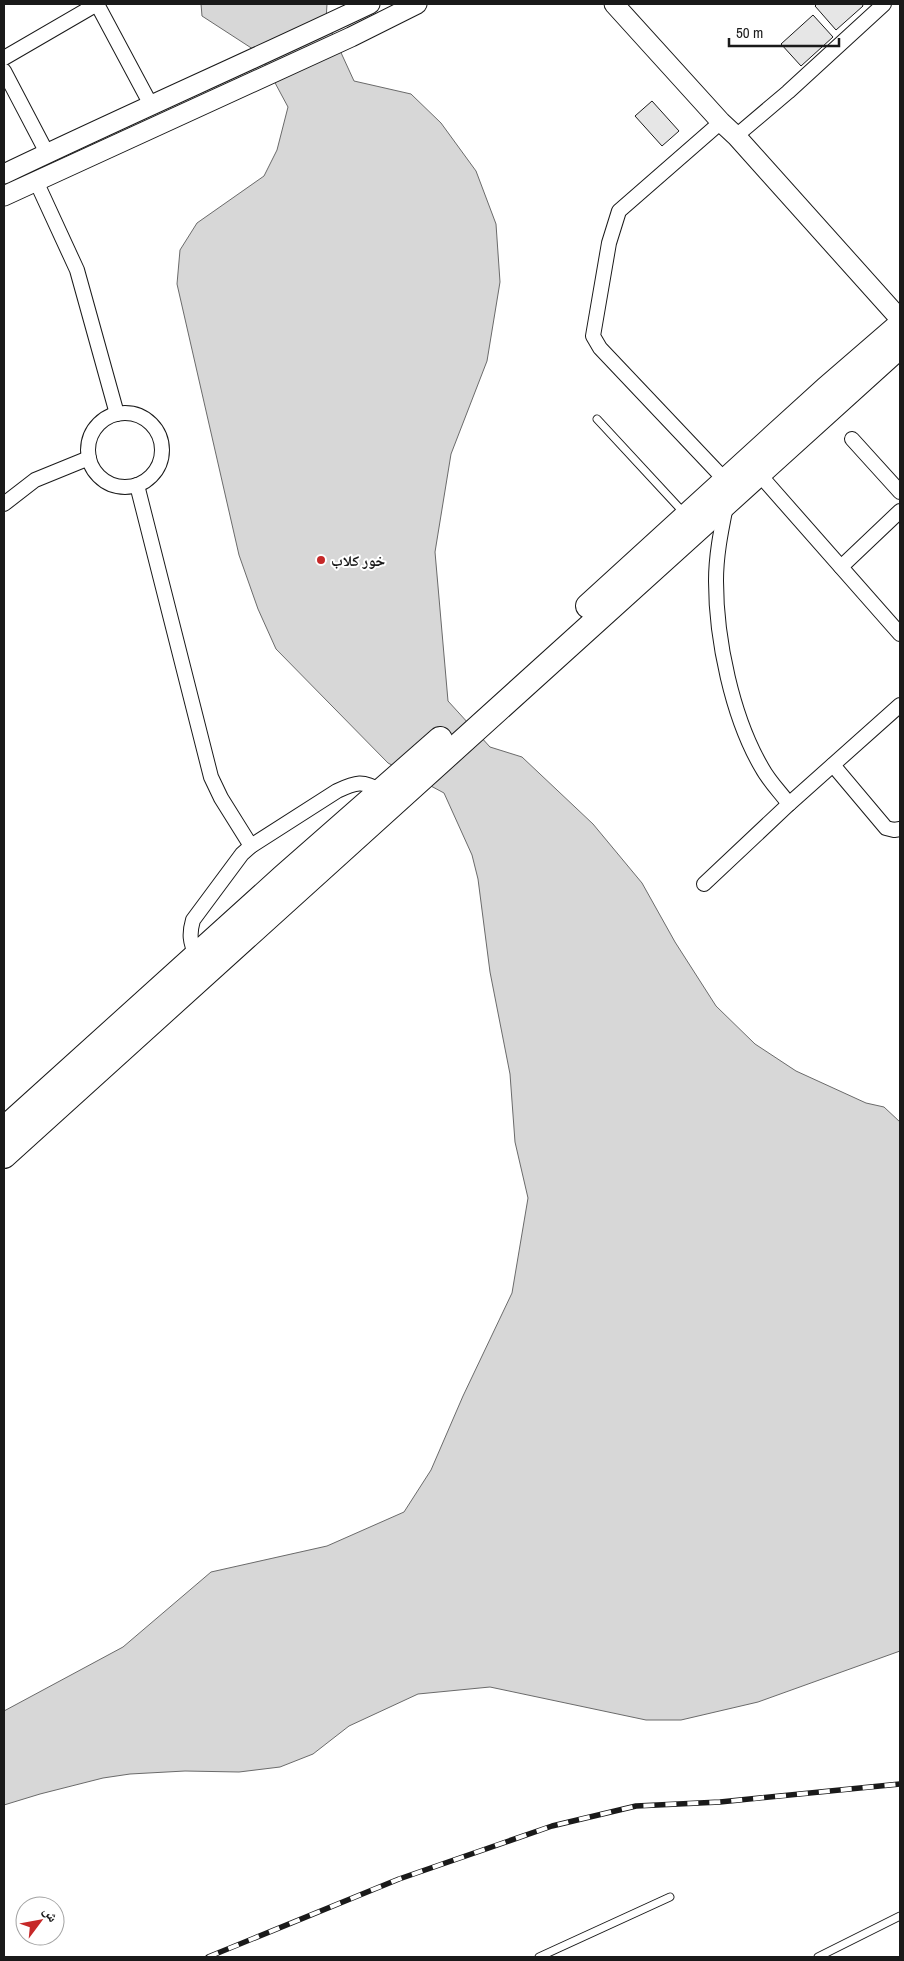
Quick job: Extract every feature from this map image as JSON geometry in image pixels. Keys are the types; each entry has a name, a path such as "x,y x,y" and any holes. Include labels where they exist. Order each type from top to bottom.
{"highway":[{"path":"623,585 687,516 900,325"},
{"path":"4,1129 153,996 196,955 481,713 623,585 726,505 900,346"},
{"path":"4,1156 391,790"}],"street":[{"path":"4,58 75,9 97,4 151,105"},
{"path":"4,174 370,4"},
{"path":"4,196 351,37 418,4"},
{"path":"614,4 721,122 736,136 900,319"},
{"path":"736,136 884,4"},
{"path":"4,71 47,153"},
{"path":"721,122 620,211 609,244 593,336 600,348 726,480"},
{"path":"36,181 77,270 117,414"},
{"path":"130,413 141,416 152,424 159,434 162,453 156,471 148,480 136,486 121,487 107,482 95,472 89,458 90,440 97,425 106,418 117,414 130,413"},
{"path":"852,438 900,492"},
{"path":"4,504 35,480 89,458"},
{"path":"759,474 900,634"},
{"path":"136,486 211,776 221,798 251,846"},
{"path":"726,505 718,550 716,580 719,625 727,671 742,723 753,750 762,769 789,804"},
{"path":"841,567 900,511"},
{"path":"704,884 900,704"},
{"path":"833,765 886,828 900,829"},
{"path":"196,955 191,945 189,932 193,920 242,854 251,846 337,791 350,785 369,784 391,790"}],"lane":[{"path":"597,419 687,516"},
{"path":"539,1957 670,1898"},
{"path":"818,1957 900,1916"}],"shaded area":[{"path":"201,4 327,4 326,20 354,81 411,94 441,123 476,171 496,224 500,282 487,361 451,454 435,552 448,701 490,747 522,757 593,824 642,883 675,942 716,1006 755,1044 796,1071 866,1103 884,1107 900,1122 900,1651 758,1702 681,1720 646,1720 490,1687 418,1694 349,1726 313,1754 280,1767 239,1772 185,1771 130,1774 103,1778 4,1805 4,1711 123,1647 211,1572 327,1546 404,1512 431,1470 463,1396 512,1293 528,1198 515,1142 510,1074 490,972 478,879 472,855 444,793 388,763 276,649 258,609 239,555 177,284 180,250 197,223 264,176 277,150 288,107 259,53 202,16"}],"building":[{"path":"817,4 862,4 863,6 836,30 815,6"},
{"path":"813,15 833,37 801,66 781,44"},
{"path":"652,101 679,131 662,146 635,116"}],"railway":[{"path":"208,1957 399,1879 552,1826 636,1806 720,1802 900,1784"}],"place":[{"name":"خور كلاب","path":"321,560"}]}
